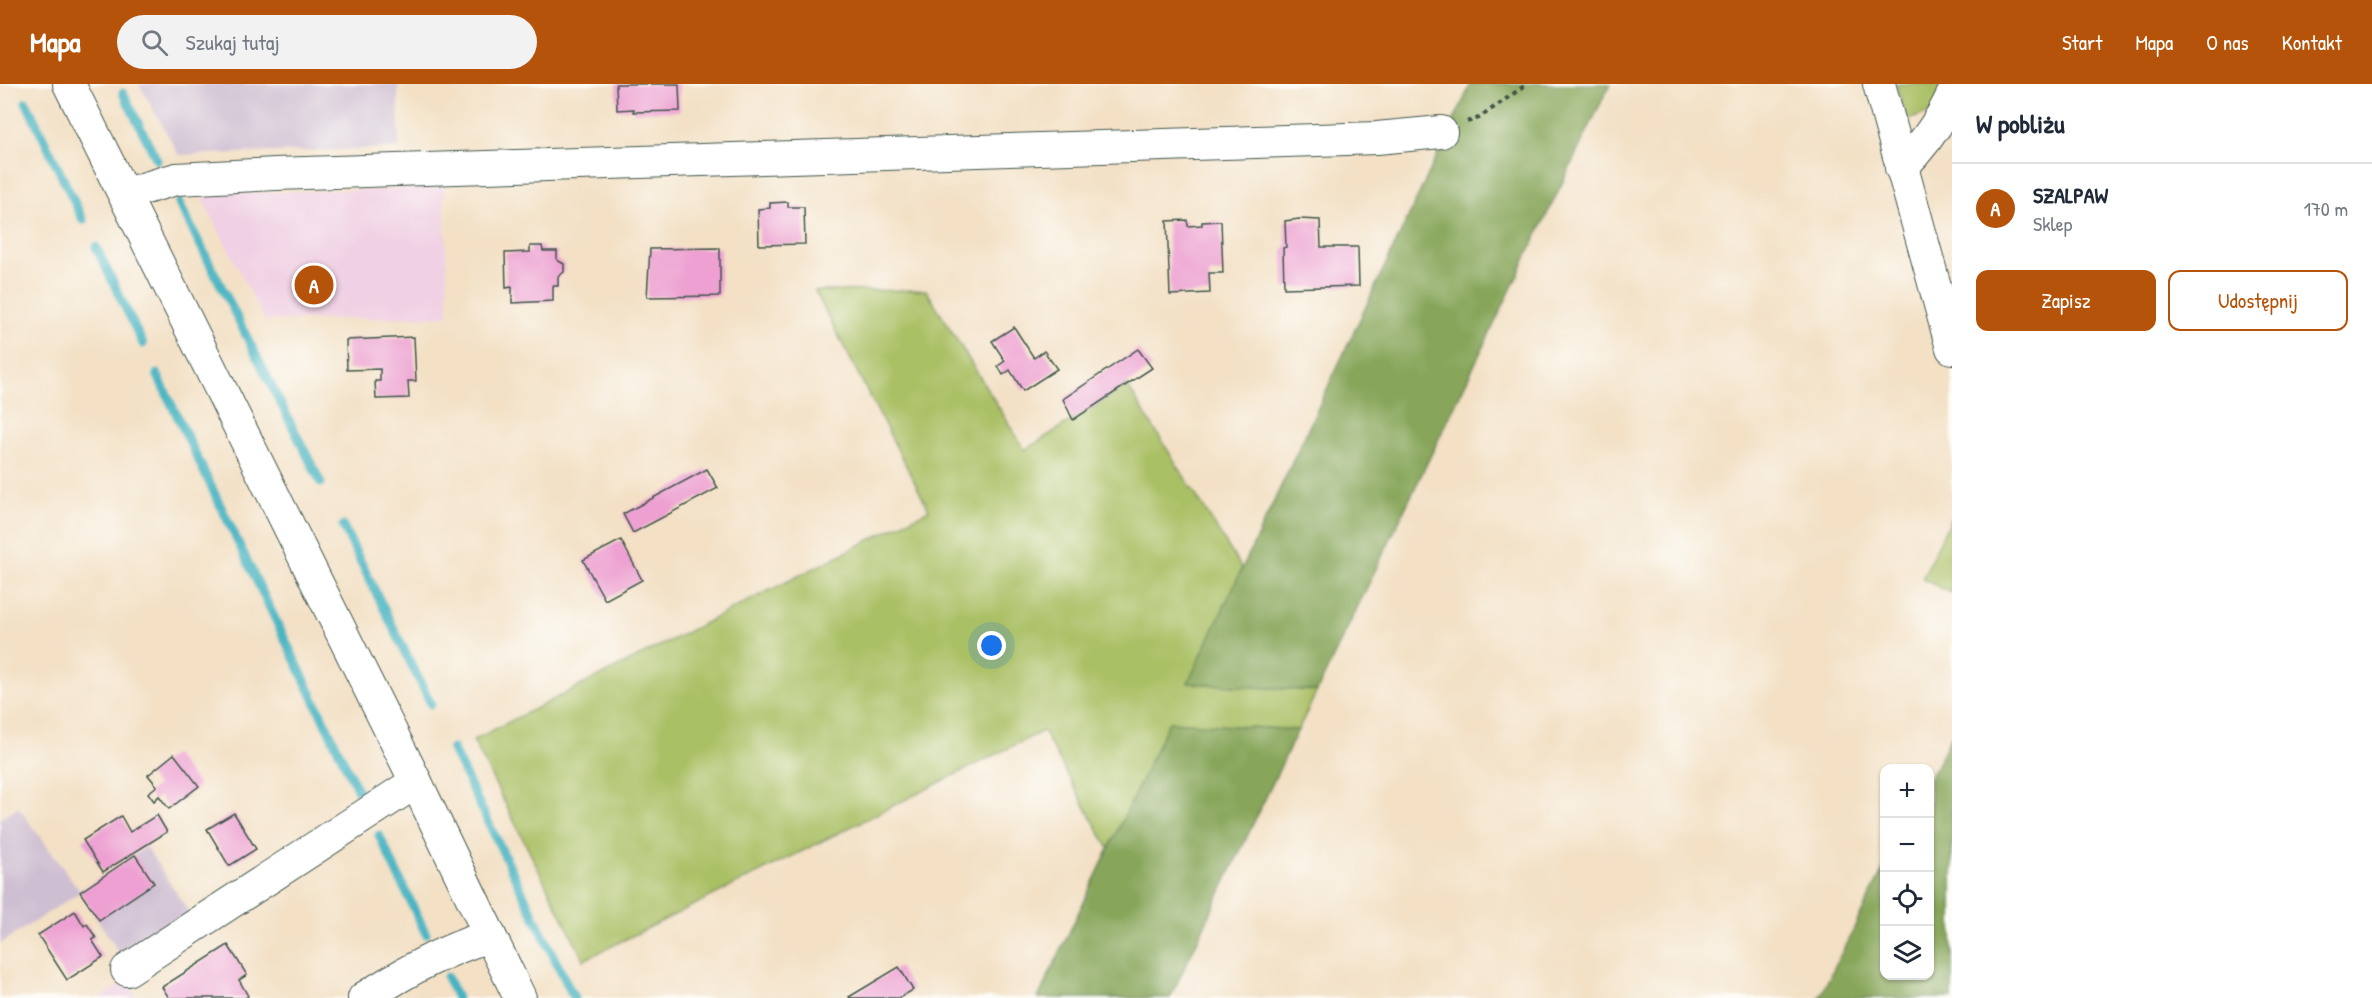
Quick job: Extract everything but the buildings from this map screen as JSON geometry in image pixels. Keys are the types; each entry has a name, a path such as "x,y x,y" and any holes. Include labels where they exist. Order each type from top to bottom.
{"street":[{"path":"69,84 416,782 520,998"},
{"path":"1879,84 1952,348"},
{"path":"1901,168 1923,145 1941,119 1952,96"},
{"path":"125,194 176,179 274,174 1377,138 1441,132"},
{"path":"127,970 416,782"},
{"path":"364,998 413,966 453,948 489,936"}],"path":[{"path":"1441,132 1479,118 1527,84"}],"shaded area":[{"path":"139,84 398,84 399,148 179,155"},
{"path":"444,187 448,316 265,321 200,194"},
{"path":"18,807 80,891 146,847 192,916 124,961 80,892 0,944 0,819"},
{"path":"126,981 137,998 100,998"}],"green space":[{"path":"1471,84 1610,84 1317,691 1188,683"},
{"path":"1896,84 1947,84 1935,110 1906,121"},
{"path":"926,290 1025,450 1127,385 1242,569 1188,683 1317,691 1298,730 1169,722 1109,849 1043,731 584,960 473,740 929,510 815,291"},
{"path":"1952,516 1952,593 1922,579"},
{"path":"1169,722 1298,730 1170,998 1038,998"},
{"path":"1952,735 1952,998 1819,998 1880,876 1880,980 1934,980 1934,771"}],"waterway":[{"path":"123,93 157,160"},
{"path":"26,102 83,220"},
{"path":"179,203 321,483"},
{"path":"96,247 143,344"},
{"path":"157,374 358,791"},
{"path":"343,526 431,704"},
{"path":"452,748 574,998"},
{"path":"379,835 426,934"},
{"path":"447,977 457,998"}],"place":[{"name":"SZALPAW","path":"314,285"}]}
